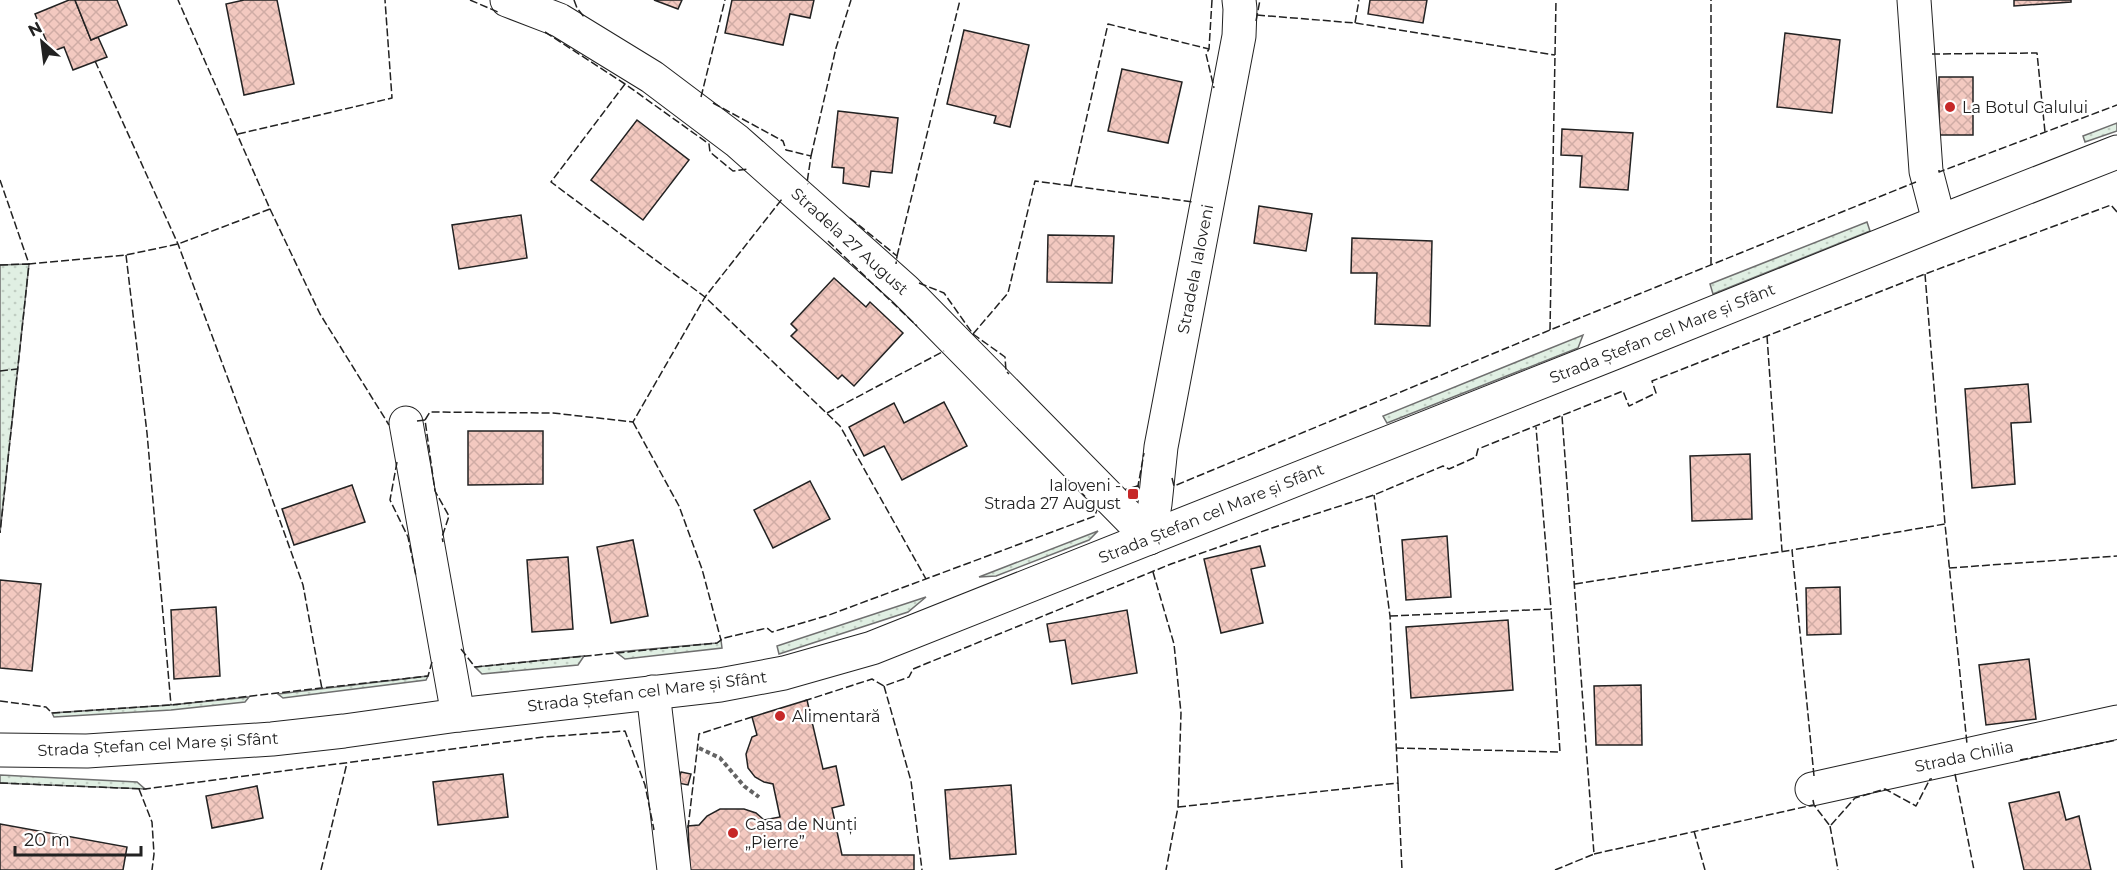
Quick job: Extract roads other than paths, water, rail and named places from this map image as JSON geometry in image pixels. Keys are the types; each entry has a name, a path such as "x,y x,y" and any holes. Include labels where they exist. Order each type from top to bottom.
{"main road":[{"name":"Stradela 27 August","path":"507,0 559,20 652,77 737,141 905,290 1149,538"},
{"name":"Stradela Ialoveni","path":"1149,538 1161,447 1239,36 1239,0"},
{"path":"1914,0 1926,171 1939,221"},
{"name":"Strada Ștefan cel Mare și Sfânt","path":"0,750 87,751 272,739 720,685 784,673 872,648 2117,152"},
{"path":"406,423 458,715"},
{"path":"653,692 674,870"},
{"name":"Strada Chilia","path":"1812,789 2117,722"}],"place":[{"name":"La Botul Calului","path":"1950,107"},
{"name":"Ialoveni - Strada 27 August","path":"1133,494"},
{"name":"Alimentară","path":"780,716"},
{"name":"Casa de Nunți „Pierre”","path":"733,833"}]}
